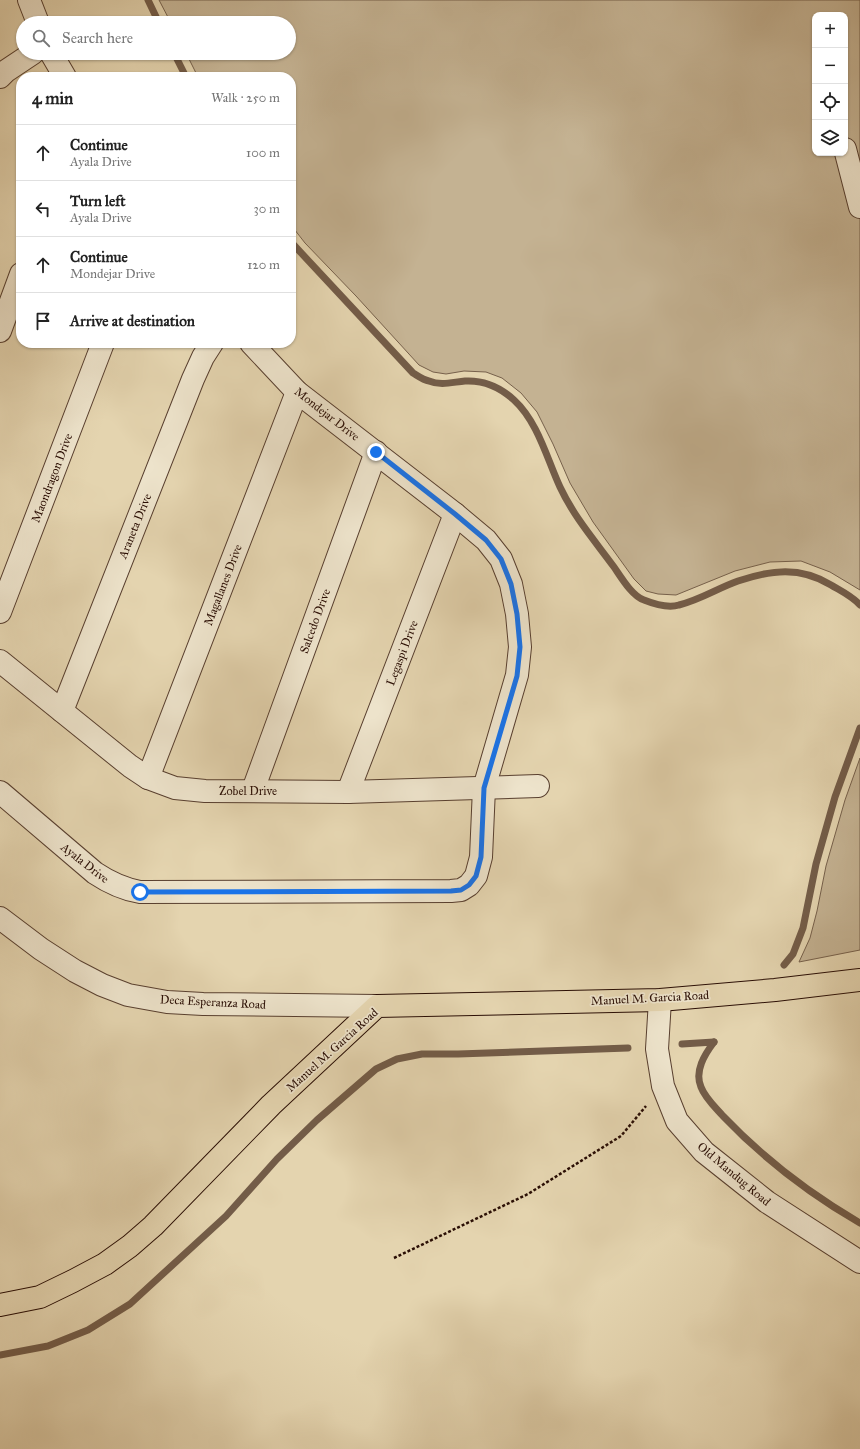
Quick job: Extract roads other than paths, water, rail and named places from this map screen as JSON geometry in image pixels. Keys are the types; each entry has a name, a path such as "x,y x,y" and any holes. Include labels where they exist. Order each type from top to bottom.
{"main road":[{"name":"Manuel M. Garcia Road","path":"0,1305 40,1297 73,1282 105,1264 130,1246 153,1226 271,1105 376,1006 660,1000 775,990 860,980"}],"street":[{"path":"28,0 35,16"},
{"path":"0,77 6,71 23,60"},
{"path":"55,60 62,72"},
{"path":"847,156 860,207"},
{"path":"0,331 16,288"},
{"name":"Maondragon Drive","path":"0,612 101,348"},
{"name":"Araneta Drive","path":"62,711 193,379 209,348"},
{"name":"Mondejar Drive","path":"256,348 297,392 455,514 486,540 501,559 511,584 517,614 520,647 517,676 484,788"},
{"name":"Magallanes Drive","path":"148,778 297,392"},
{"name":"Salcedo Drive","path":"253,790 376,452"},
{"name":"Legaspi Drive","path":"348,792 455,514"},
{"name":"Zobel Drive","path":"0,661 130,766 148,778 176,788 198,790 348,792 538,786"},
{"name":"Ayala Drive","path":"0,792 95,874 109,883 125,889 140,892 451,891 461,890 469,885 476,876 481,857 484,788"},
{"name":"Deca Esperanza Road","path":"0,918 41,949 75,971 102,985 128,995 168,1002 203,1004 376,1006"},
{"name":"Old Mandug Road","path":"660,1000 657,1049 663,1086 678,1120 704,1152 767,1202 860,1262"}],"waterway":[{"path":"148,0 156,16"},
{"path":"178,60 184,72"},
{"path":"296,247 413,373 425,380 438,383 465,381 485,383 503,391 514,400 536,430 560,487 572,508 585,528 635,595 657,604 675,606 687,603 750,577 774,572 797,572 819,579 831,585 854,599 860,605"},
{"path":"784,965 793,954 803,928 816,864 835,797 860,728"},
{"path":"714,1042 704,1057 699,1075 701,1087 710,1102 738,1131 771,1161 823,1200 860,1223"},
{"path":"682,1044 714,1042"},
{"path":"0,1355 48,1346 88,1330 130,1304 226,1216 277,1159 317,1120 376,1069 397,1059 422,1054 628,1048"}]}
